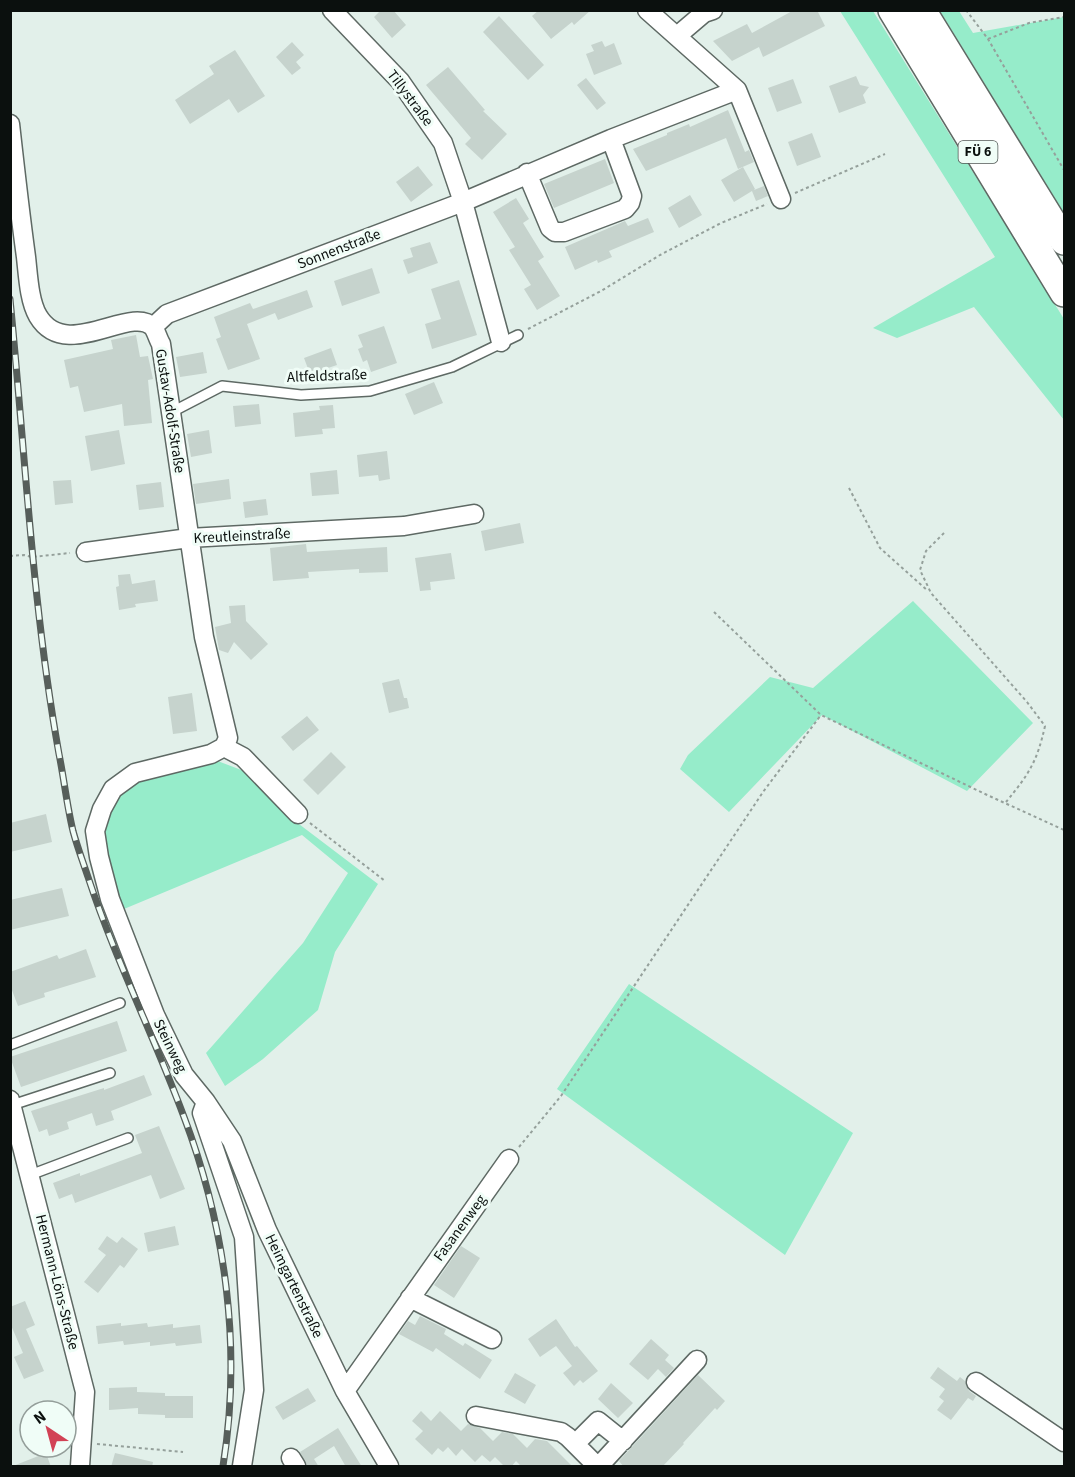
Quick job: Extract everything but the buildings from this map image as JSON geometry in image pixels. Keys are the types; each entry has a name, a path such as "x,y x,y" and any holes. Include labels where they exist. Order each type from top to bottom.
{"main road":[{"name":"FÜ 6","path":"892,10 1065,293"},
{"name":"FÜ 6","path":"922,10 1065,240"}],"street":[{"name":"Tillystraße","path":"332,10 400,81 443,143 509,339"},
{"path":"647,10 737,90 782,199"},
{"path":"677,36 704,13 713,10"},
{"name":"Sonnenstraße","path":"153,327 167,314 463,201 527,173 737,90"},
{"name":"Gustav-Adolf-Straße","path":"10,124 30,290 38,316 52,329 72,336 134,322 145,323 153,327 160,344 204,637 226,742"},
{"path":"527,173 550,228 555,232 564,232 625,209 632,196 611,139"},
{"name":"Kreutleinstraße","path":"86,552 189,538 404,526 474,514"},
{"path":"226,742 298,814"},
{"name":"Steinweg","path":"206,1102 184,1076 155,1015 110,899 95,831 102,809 113,789 135,773 211,754 226,742"},
{"path":"206,1102 202,1113 244,1237 254,1390 242,1467"},
{"name":"Heimgartenstraße","path":"206,1102 232,1141 267,1230 345,1391 389,1467"},
{"name":"Hermann-Löns-Straße","path":"12,1109 85,1392 80,1467"},
{"name":"Fasanenweg","path":"345,1391 509,1159"},
{"path":"244,1237 267,1230"},
{"path":"410,1298 492,1339"},
{"path":"476,1416 561,1432 598,1467 697,1359"},
{"path":"976,1382 1065,1442"},
{"path":"575,1444 598,1421 623,1440"}],"lane":[{"name":"Altfeldstraße","path":"170,413 222,386 301,395 370,392 452,367 509,339"},
{"path":"10,1045 120,1003"},
{"path":"12,1109 110,1073"},
{"path":"30,1175 128,1138"}],"path":[{"path":"966,10 988,39 1065,170"},
{"path":"988,39 1029,23 1065,17"},
{"path":"509,339 601,291 660,255 721,223 885,154"},
{"path":"849,488 880,548 931,593 1028,702 1045,726 1040,749 1028,776 1005,803"},
{"path":"931,593 920,570 926,551 944,533"},
{"path":"10,556 32,557 86,552"},
{"path":"714,612 821,715 1065,830"},
{"path":"509,1159 561,1096 763,792 821,715"},
{"path":"298,814 385,881"},
{"path":"82,1442 183,1452"}],"green space":[{"path":"840,11 873,11 1064,319 1064,420 974,307 897,338 873,328 995,257"},
{"path":"940,11 959,11 973,33 1064,17 1064,213"},
{"path":"913,601 1033,723 967,791 822,715 729,812 680,769 688,755 770,677 813,688"},
{"path":"215,760 244,771 291,818 378,884 335,952 318,1010 263,1059 225,1086 206,1053 303,943 348,873 302,835 124,909 113,880 103,832 117,794 138,780"},
{"path":"629,984 853,1133 785,1255 557,1089"}],"railway":[{"path":"10,299 42,641 71,822 110,938 160,1057 199,1159 220,1245 230,1333 231,1378 229,1422 223,1466"}]}
